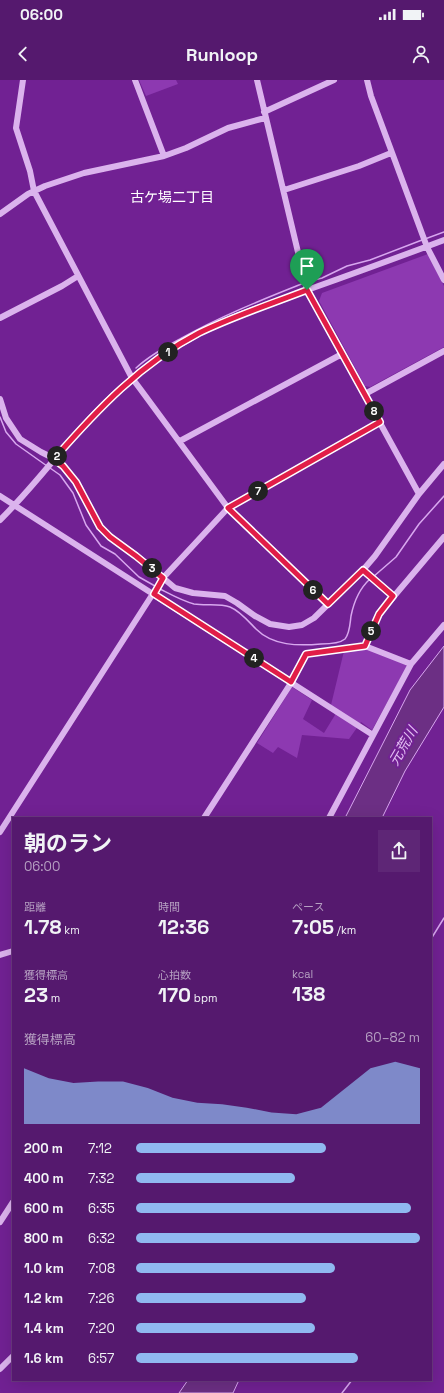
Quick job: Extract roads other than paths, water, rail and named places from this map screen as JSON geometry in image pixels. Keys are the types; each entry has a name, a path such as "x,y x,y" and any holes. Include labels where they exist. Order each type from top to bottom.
{"street":[{"path":"23,80 16,128 30,171 34,191 132,378 228,508 328,604"},
{"path":"135,80 164,156"},
{"path":"257,80 264,115 284,190 307,290 419,494"},
{"path":"0,214 34,191 84,173 164,156 186,148 228,128 264,115 334,80"},
{"path":"366,80 370,96 426,247 444,280"},
{"path":"284,190 359,166 391,153"},
{"path":"0,520 15,505 94,414 132,378 160,357 198,334 240,315 444,240"},
{"path":"0,318 62,286 78,276"},
{"path":"365,394 444,351"},
{"path":"180,441 342,354"},
{"path":"0,399 6,418 20,439 63,466 76,482 100,527 110,537 175,588 193,593 225,596 270,624 289,627 302,625 314,618 363,570 375,556 419,494 444,464"},
{"path":"0,832 163,578 228,508 380,422"},
{"path":"0,496 373,735"},
{"path":"365,646 379,614 444,537"},
{"path":"363,570 393,596"},
{"path":"330,817 411,664 444,625"},
{"path":"205,817 291,682 306,654 365,646 411,664"},
{"path":"0,955 12,951"},
{"path":"0,1222 12,1204"},
{"path":"0,1369 12,1357"}],"water":[{"name":"元荒川","path":"444,646 444,707 405,771 382,817 346,817 410,690"},
{"path":"187,1381 239,1381 233,1393 179,1393"}],"waterway":[{"path":"425,239 444,232"},
{"path":"307,282 322,278 347,266 370,260 422,240"},
{"path":"136,368 163,349 210,323 256,302 304,283"},
{"path":"0,417 6,432 16,444 47,466"},
{"path":"50,468 60,475 73,493 86,525 101,546 115,554 139,577 155,586"},
{"path":"373,577 396,557 419,524 444,496"},
{"path":"158,588 194,604 221,605 230,607 241,614 263,635 278,642 295,645 312,645 340,642 347,637 355,600 370,579"},
{"path":"432,937 444,918"},
{"path":"342,1393 351,1381"}],"district":[{"name":"古ケ場二丁目","path":"172,197"}]}
